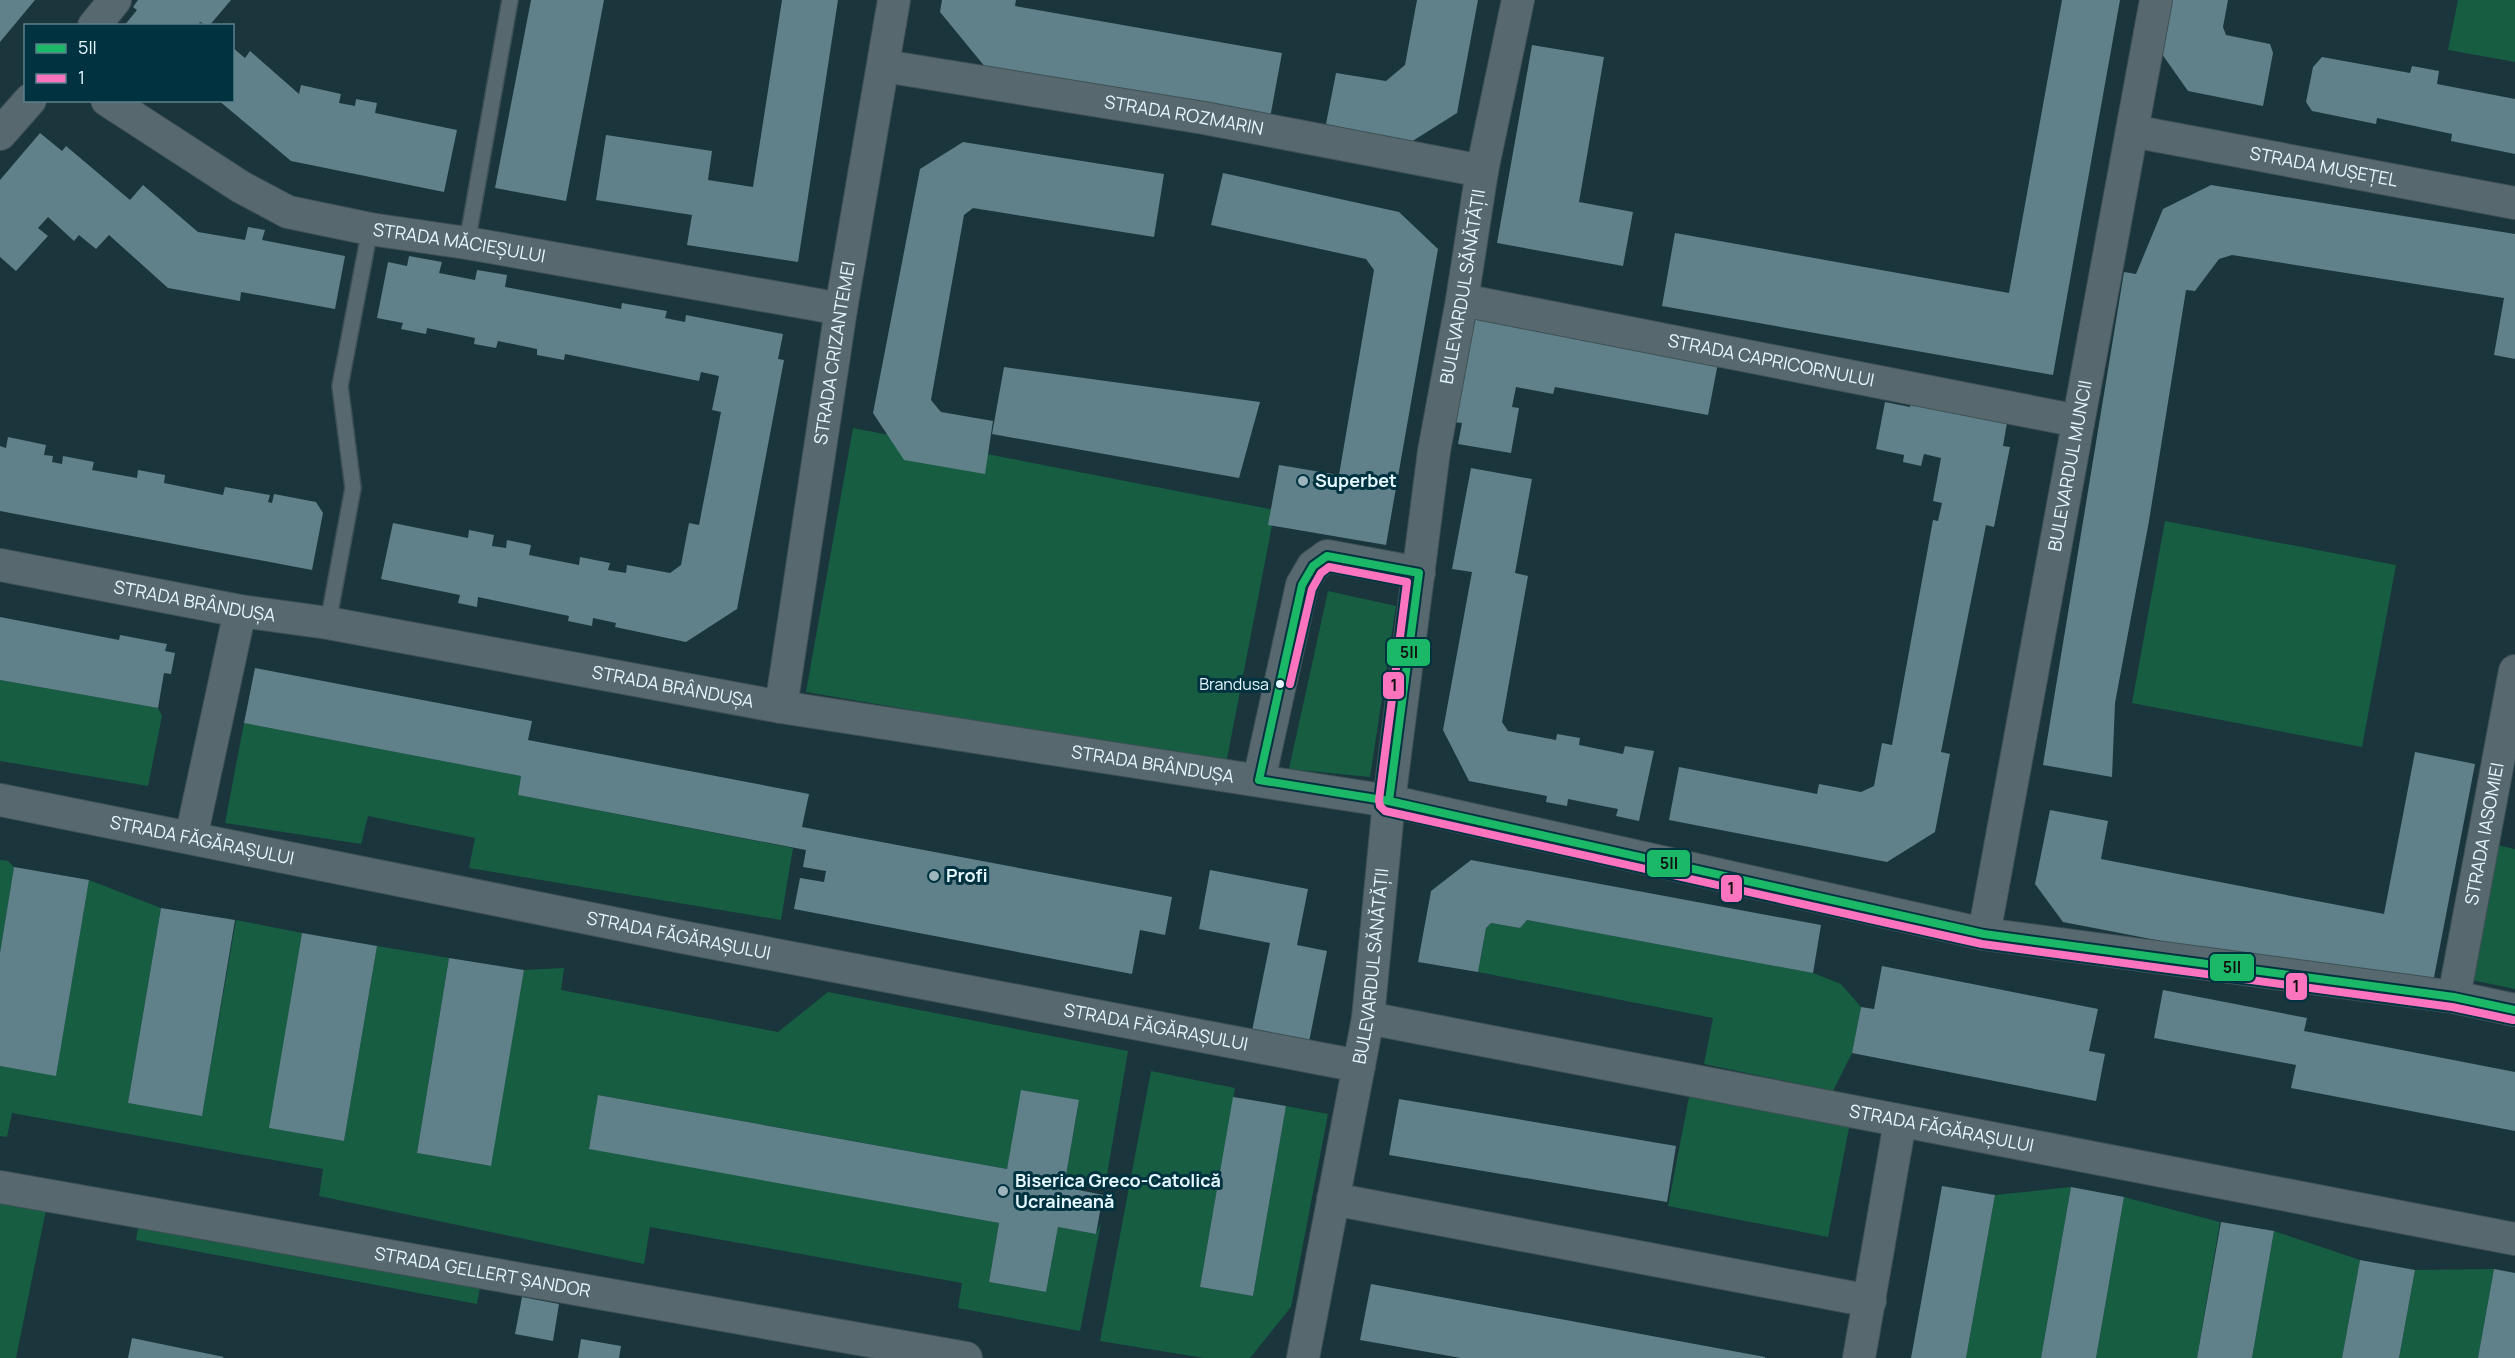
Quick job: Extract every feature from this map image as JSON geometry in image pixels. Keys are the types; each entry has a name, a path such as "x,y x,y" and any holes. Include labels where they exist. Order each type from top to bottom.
{"street":[{"path":"96,24 115,0"},
{"name":"STRADA CRIZANTEMEI","path":"781,707 841,309 894,0"},
{"name":"BULEVARDUL SĂNĂTĂȚII","path":"1303,1358 1368,1018 1389,801 1434,451 1462,300 1482,171 1518,0"},
{"name":"BULEVARDUL MUNCII","path":"1984,934 2156,0"},
{"name":"STRADA ROZMARIN","path":"884,66 1204,118 1482,171"},
{"path":"0,134 28,102"},
{"name":"STRADA MĂCIEȘULUI","path":"110,102 241,187 288,212 370,229 467,243 841,309"},
{"name":"STRADA MUȘEȚEL","path":"2132,131 2515,203"},
{"name":"STRADA CAPRICORNULUI","path":"1462,300 2079,421"},
{"path":"1259,780 1302,585 1313,566 1327,556 1419,573"},
{"name":"STRADA BRÂNDUȘA","path":"0,564 240,611 328,623 781,707 1389,801 1984,934 2454,997 2515,1010"},
{"path":"190,838 240,611"},
{"name":"STRADA IASOMIEI","path":"2454,997 2515,670"},
{"name":"STRADA FĂGĂRAȘULUI","path":"0,800 682,937 1359,1066"},
{"name":"STRADA FĂGĂRAȘULUI","path":"1368,1018 2515,1239"},
{"path":"1859,1358 1900,1122"},
{"name":"STRADA GELLERT ȘANDOR","path":"0,1187 836,1347 966,1358"},
{"path":"1333,1199 1870,1301"}],"lane":[{"path":"467,243 510,0"},
{"path":"328,623 353,488 340,386 370,229"}],"green space":[{"path":"2458,0 2515,0 2515,62 2448,50"},
{"path":"853,428 1275,510 1226,764 806,692"},
{"path":"2165,521 2396,565 2362,747 2132,703"},
{"path":"1328,591 1396,606 1370,777 1289,769"},
{"path":"0,680 158,708 162,716 148,786 0,761"},
{"path":"244,723 521,776 518,795 793,848 781,920 469,868 475,838 368,816 361,844 225,823"},
{"path":"2482,842 2515,849 2515,989 2457,977"},
{"path":"0,860 8,861 14,867 0,953"},
{"path":"89,880 161,908 128,1103 202,1115 236,920 302,933 270,1128 344,1141 377,946 449,958 417,1153 490,1166 524,970 564,968 561,990 778,1032 828,992 1128,1051 1106,1181 1064,1187 1079,1101 1022,1090 1007,1169 599,1095 589,1148 999,1223 989,1282 1046,1292 1058,1227 1096,1234 1101,1223 1080,1331 958,1308 962,1283 650,1227 644,1264 319,1196 323,1169 12,1113 7,1137 0,1136 0,1066 56,1075"},
{"path":"1527,920 1813,973 1841,984 1861,1007 1852,1053 1833,1091 1704,1064 1713,1018 1478,972 1486,928 1491,923 1520,928"},
{"path":"1151,1071 1235,1088 1200,1287 1253,1296 1286,1106 1328,1114 1291,1307 1250,1358 1204,1358 1100,1341"},
{"path":"1690,1092 1850,1123 1828,1237 1668,1206"},
{"path":"0,1187 49,1195 16,1358 0,1358"},
{"path":"2071,1187 2041,1358 1966,1358 1995,1195"},
{"path":"2124,1197 2220,1222 2197,1358 2096,1358"},
{"path":"141,1211 483,1272 477,1304 136,1240"},
{"path":"2274,1231 2360,1260 2342,1358 2252,1358"},
{"path":"2494,1269 2478,1358 2399,1358 2415,1270"}],"building":[{"path":"0,0 35,0 0,42"},
{"path":"138,0 231,0 211,24 200,22 198,24 126,24 137,10 133,7"},
{"path":"531,0 604,0 566,201 495,188"},
{"path":"782,0 838,0 798,262 687,245 692,215 596,200 606,135 712,151 708,180 753,187"},
{"path":"942,0 1016,0 1015,6 1282,53 1270,118 986,68 940,12"},
{"path":"1417,0 1478,0 1457,113 1411,142 1326,124 1336,73 1386,81 1405,65"},
{"path":"2062,0 2120,0 2053,375 1662,306 1675,233 2009,293"},
{"path":"2165,0 2228,0 2223,27 2226,35 2270,44 2273,53 2263,106 2188,91 2157,47"},
{"path":"1532,45 1604,57 1579,202 1633,212 1623,266 1497,243"},
{"path":"234,49 245,58 250,51 299,94 301,85 341,94 339,103 355,106 356,99 377,103 375,113 457,130 444,192 291,161 220,102 234,102"},
{"path":"2322,57 2410,73 2412,66 2439,71 2437,84 2515,99 2515,154 2451,141 2452,134 2377,118 2376,124 2312,111 2306,102 2313,67"},
{"path":"40,133 62,151 66,146 130,200 143,185 198,232 245,240 248,227 265,230 262,240 345,256 335,309 241,292 240,301 168,288 109,235 96,249 79,235 74,241 48,217 38,228 48,236 16,271 0,257 0,180"},
{"path":"963,142 1164,174 1154,237 973,208 964,215 931,400 941,412 993,421 985,474 904,460 873,413 920,169"},
{"path":"1223,173 1399,212 1438,249 1386,545 1268,525 1279,465 1339,475 1374,270 1366,259 1211,225"},
{"path":"2211,185 2515,234 2515,359 2494,355 2504,298 2232,255 2219,259 2195,291 2186,290 2149,521 2115,703 2112,777 2043,765 2124,272 2136,274 2163,209"},
{"path":"409,256 442,262 439,273 475,280 477,270 507,275 505,287 621,309 622,303 667,311 665,318 685,322 686,315 783,334 778,359 784,360 737,609 686,642 615,627 616,623 593,618 592,626 568,621 569,616 478,597 477,607 458,603 460,595 381,579 393,523 468,538 469,530 494,535 492,546 506,548 507,540 531,545 529,555 579,565 580,557 610,563 608,570 626,573 627,565 670,573 681,565 689,523 699,525 721,412 712,410 719,376 701,372 699,381 565,354 564,360 537,355 537,349 498,341 496,348 474,344 475,338 427,328 426,334 401,329 403,323 377,318 388,262 407,266"},
{"path":"1473,317 1718,363 1708,415 1555,387 1553,394 1516,387 1512,407 1519,408 1511,453 1458,444 1462,423 1453,422"},
{"path":"1004,367 1260,402 1239,478 992,434"},
{"path":"1911,398 2008,417 2003,446 2010,447 1994,527 1986,525 1941,752 1950,754 1935,832 1887,862 1669,820 1679,767 1817,794 1819,784 1861,792 1874,786 1882,743 1892,745 1933,520 1938,521 1942,503 1933,501 1941,458 1924,454 1921,466 1903,462 1904,455 1876,449 1885,402 1910,407"},
{"path":"8,437 46,445 44,455 53,456 52,462 62,464 63,456 94,462 92,470 137,478 138,470 165,475 164,483 223,495 225,487 270,495 268,502 272,503 274,494 316,502 323,513 312,570 0,511 0,446 6,448"},
{"path":"1471,468 1532,479 1515,573 1528,576 1502,722 1508,731 1556,740 1557,734 1580,738 1579,745 1623,754 1625,746 1654,751 1639,821 1616,816 1618,809 1568,799 1567,806 1546,802 1547,796 1469,781 1443,730 1472,572 1452,569"},
{"path":"0,617 119,640 120,635 167,644 165,651 175,653 171,674 164,673 158,708 0,680"},
{"path":"255,668 532,721 528,740 809,794 802,827 1172,897 1165,935 1140,930 1132,974 794,909 800,878 824,882 826,871 803,867 806,850 518,795 521,776 244,723"},
{"path":"2415,752 2475,764 2431,993 2063,922 2035,884 2050,810 2108,821 2101,859 2384,914"},
{"path":"1471,860 1821,925 1813,973 1527,920 1520,928 1491,923 1486,928 1478,972 1418,962 1431,891"},
{"path":"14,867 89,880 56,1076 0,1066 0,953"},
{"path":"1210,870 1308,889 1297,945 1327,951 1308,1047 1251,1036 1270,943 1199,929"},
{"path":"161,908 235,920 202,1116 128,1103"},
{"path":"302,933 377,946 344,1141 269,1128"},
{"path":"449,958 524,970 491,1166 417,1153"},
{"path":"1882,966 2098,1009 2089,1051 2105,1054 2096,1101 1852,1053 1861,1007 1874,1009"},
{"path":"2163,990 2307,1018 2304,1031 2515,1072 2515,1131 2291,1088 2296,1065 2154,1038"},
{"path":"1021,1090 1079,1100 1064,1187 1103,1195 1096,1234 1058,1227 1046,1292 989,1282 999,1223 589,1149 598,1095 1007,1169"},
{"path":"1233,1097 1286,1106 1253,1296 1200,1287"},
{"path":"1399,1099 1676,1146 1667,1202 1389,1155"},
{"path":"1942,1186 1995,1195 1966,1358 1911,1358"},
{"path":"2071,1187 2124,1197 2096,1358 2041,1358"},
{"path":"2221,1222 2274,1231 2252,1358 2197,1358"},
{"path":"2360,1260 2415,1270 2399,1358 2342,1358"},
{"path":"2494,1269 2515,1273 2515,1358 2478,1358"},
{"path":"1371,1284 1765,1358 1461,1358 1360,1340"},
{"path":"522,1297 559,1304 553,1341 515,1334"},
{"path":"132,1338 224,1357 128,1358"},
{"path":"581,1339 621,1346 619,1358 578,1358"}],"transit line":[{"name":"5II","path":"1327,556 1419,573 1389,801 1259,780 1302,585 1313,566 1327,556"},
{"name":"1","path":"1290,684 1312,589 1321,573 1329,567 1407,582 1379,800 1380,806 1385,811 1982,944 2452,1007 2513,1020"},
{"name":"5II","path":"1389,801 1984,934 2454,997 2515,1010"}],"place":[{"name":"Superbet","path":"1303,481"},
{"name":"Brandusa","path":"1280,684"},
{"name":"Profi","path":"934,876"},
{"name":"Biserica Greco-Catolică Ucraineană","path":"1003,1191"}]}
